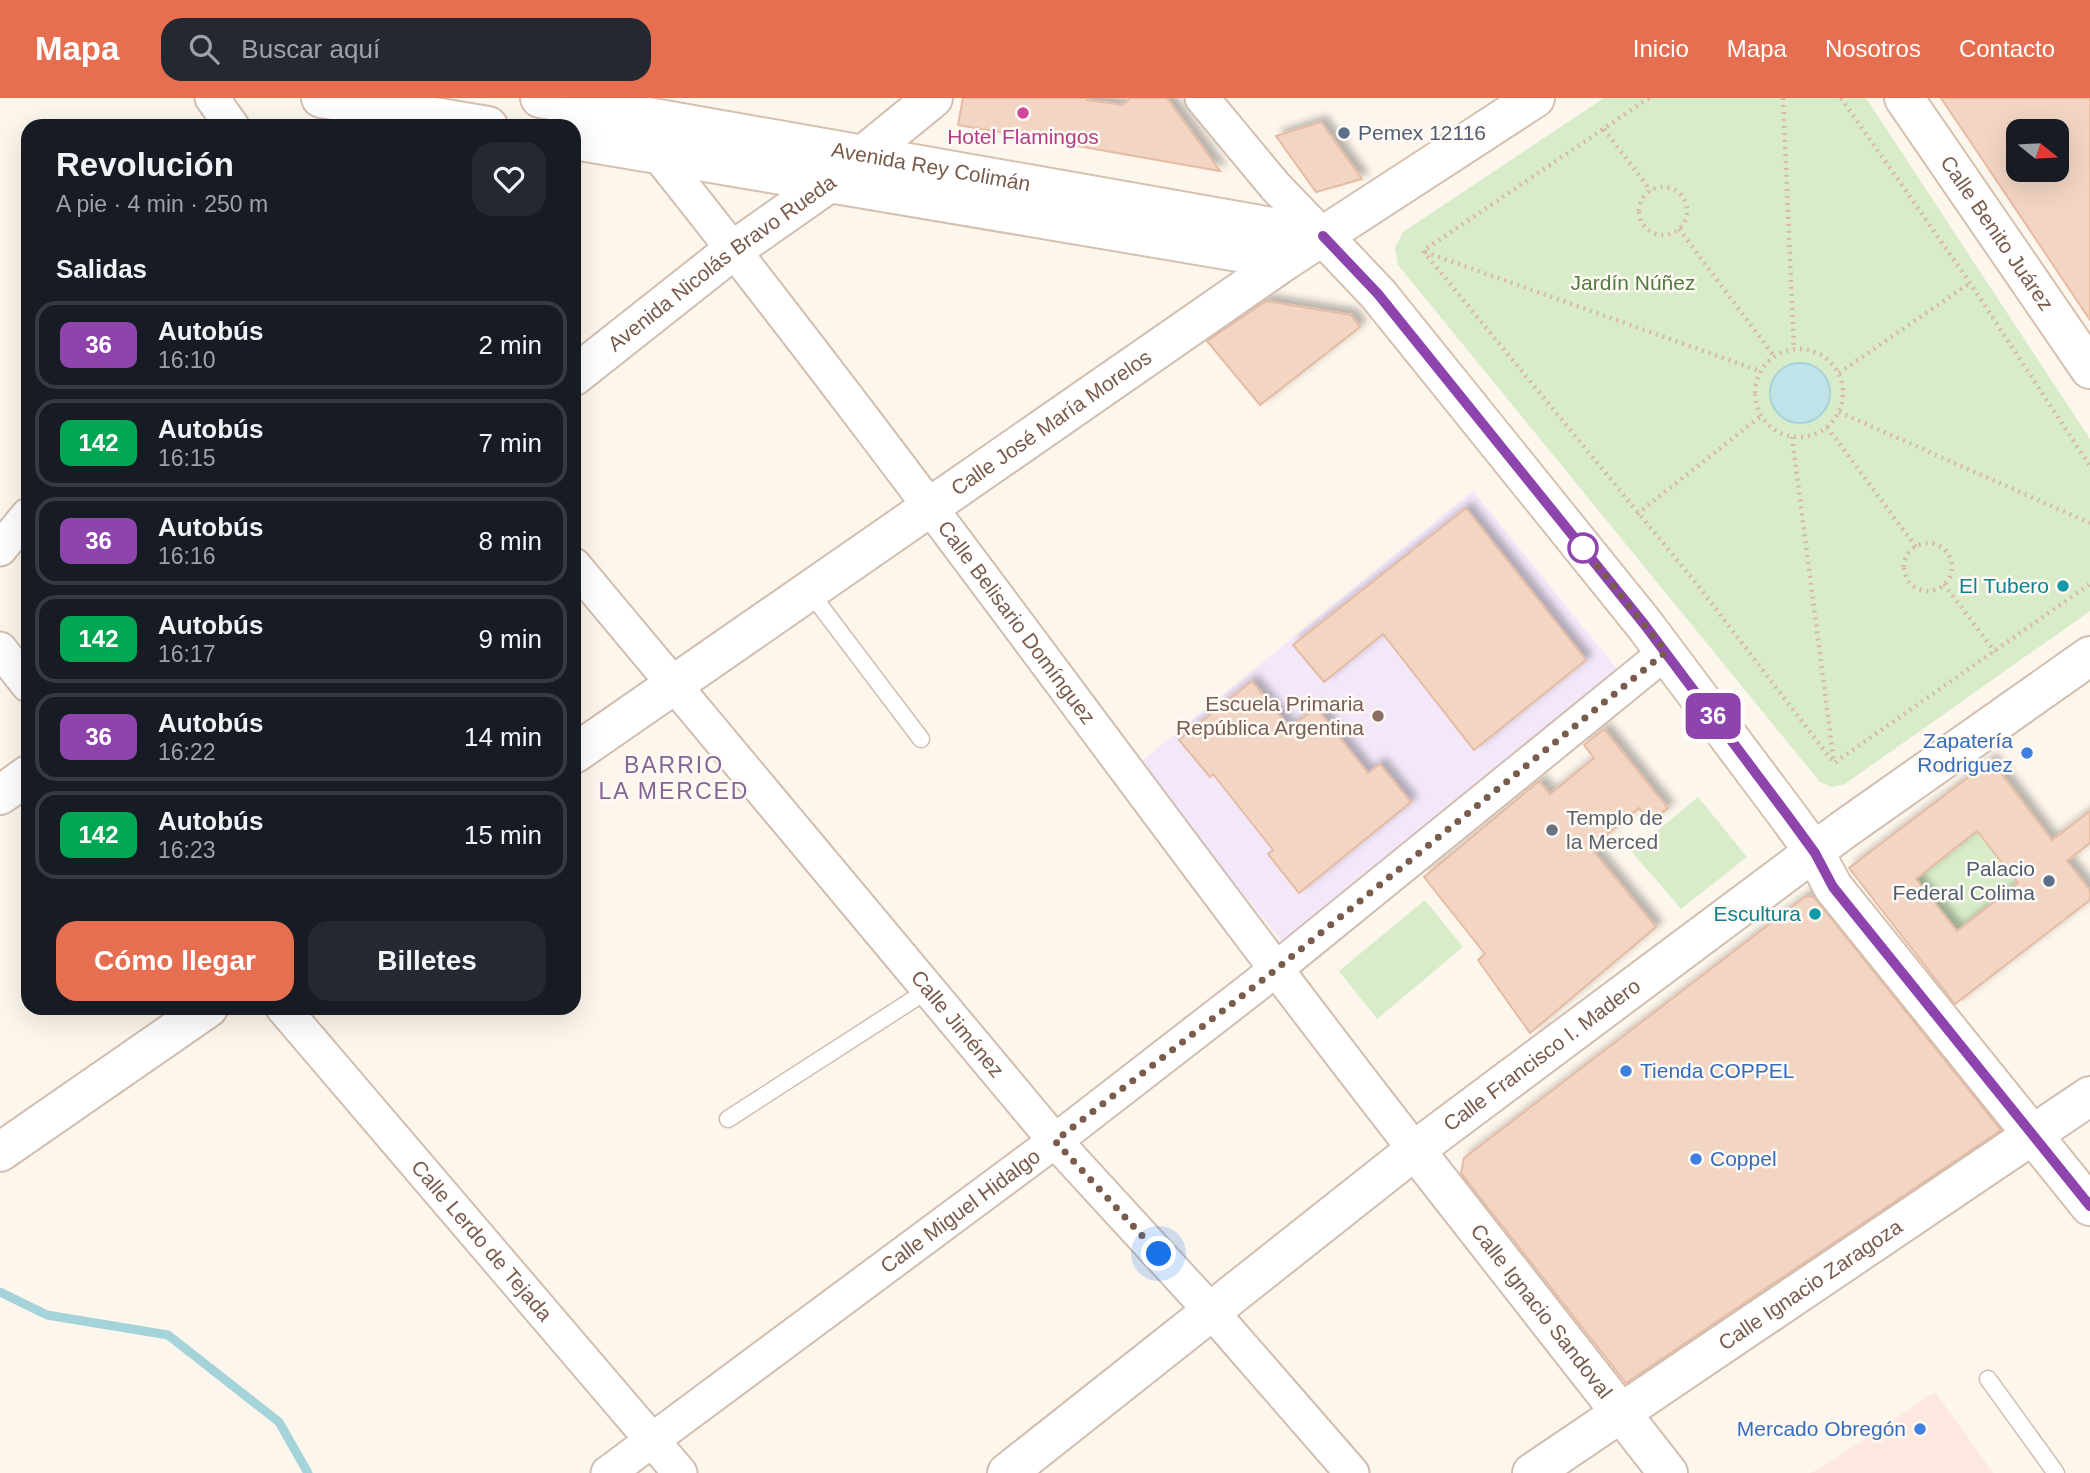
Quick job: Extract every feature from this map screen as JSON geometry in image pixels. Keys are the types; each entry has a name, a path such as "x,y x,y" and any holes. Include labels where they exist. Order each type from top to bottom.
{"street":[{"path":"212,98 227,119"},
{"path":"321,98 366,110 435,119"},
{"name":"Avenida Rey Colimán","path":"540,98 618,105 864,155 1323,236"},
{"name":"Avenida Nicolás Bravo Rueda","path":"581,370 732,251 829,183 933,98"},
{"path":"1202,98 1258,167 1378,294 1666,652 1815,853 1833,887 2090,1206"},
{"name":"Calle José María Morelos","path":"581,749 1286,260 1535,98"},
{"name":"Calle Benito Juárez","path":"1904,98 2084,345"},
{"name":"Calle Belisario Domínguez","path":"618,105 930,507 1127,768 1274,971 1415,1150"},
{"name":"Avenida Rey Colimán","path":"581,141 1286,260"},
{"path":"0,549 21,524"},
{"name":"Calle Jiménez","path":"581,574 672,686 1055,1141 1211,1311 1352,1473"},
{"path":"0,649 21,676"},
{"name":"Calle Miguel Hidalgo","path":"608,1473 1055,1141 1274,971 1666,652"},
{"name":"Calle Francisco I. Madero","path":"1006,1473 1415,1150 1815,853 2090,656"},
{"path":"0,795 21,780"},
{"path":"0,1152 198,1015"},
{"name":"Calle Lerdo de Tejada","path":"289,1015 680,1473"},
{"name":"Calle Ignacio Zaragoza","path":"1532,1473 2090,1096"},
{"name":"Calle Ignacio Sandoval","path":"1415,1150 1668,1473"}],"lane":[{"path":"810,591 921,739"},
{"path":"728,1119 928,990"},
{"path":"1988,1379 2056,1473"}],"path":[{"path":"1423,251 1649,98"},
{"path":"1783,98 1794,349"},
{"path":"1840,98 1970,283 2090,466"},
{"path":"1604,129 1651,191"},
{"path":"1670,188 1683,198 1687,213 1679,229 1660,235 1646,228 1640,214 1640,206 1651,191 1670,188"},
{"path":"1679,229 1774,356"},
{"path":"1423,251 1760,371"},
{"path":"1423,251 1696,583 1834,763"},
{"path":"1839,373 1970,283"},
{"path":"1794,349 1821,354 1839,373 1843,386 1839,412 1827,428 1813,436 1792,437 1780,434 1761,416 1755,394 1760,371 1774,356 1794,349"},
{"path":"1839,412 2090,523"},
{"path":"1637,514 1761,416"},
{"path":"1827,428 1916,547"},
{"path":"1792,437 1834,763"},
{"path":"1935,544 1948,553 1952,568 1944,584 1925,590 1911,584 1906,577 1905,562 1916,547 1935,544"},
{"path":"1944,584 1995,652"},
{"path":"1834,763 2090,584"}],"shaded area":[{"name":"Escuela Primaria República Argentina","path":"1473,491 1617,669 1282,942 1138,764"},
{"name":"Mercado Obregón","path":"1935,1392 1993,1473 1810,1473 1824,1466"}],"green space":[{"name":"Jardín Núñez","path":"1604,98 1866,98 2090,439 2090,611 1845,784 1832,787 1820,782 1398,265 1395,248 1403,232","holes":["1798,363 1830,397 1824,410 1814,419 1802,422 1787,420 1779,371"]},
{"path":"1698,797 1747,857 1681,909 1632,852"},
{"path":"1977,831 2018,883 1957,931 1916,879"},
{"path":"1425,900 1463,947 1377,1019 1339,971"}],"water":[{"path":"1794,363 1806,363 1825,376 1830,393 1828,405 1817,418 1806,423 1794,423 1775,410 1770,399 1770,387 1783,368"}],"building":[{"path":"963,98 1088,98 1087,100 1123,105 1130,98 1167,98 1220,171 958,125"},
{"path":"1941,98 2090,98 2090,320"},
{"path":"1321,122 1362,179 1316,192 1276,136"},
{"path":"1266,301 1351,315 1360,327 1260,405 1207,341"},
{"path":"1466,508 1586,660 1474,750 1383,634 1324,682 1293,645"},
{"path":"1252,681 1290,728 1316,707 1368,773 1380,764 1411,802 1299,893 1268,854 1273,850 1213,774 1210,777 1179,740"},
{"path":"1604,729 1668,808 1650,822 1639,808 1591,848 1656,927 1530,1033 1478,960 1485,954 1424,877 1539,781 1550,794 1594,758 1584,745"},
{"name":"Palacio Federal Colima","path":"1991,760 2052,840 2090,811 2090,843 2067,861 2090,890 2090,900 1955,1004 1849,868","holes":["1977,831 2018,883 1957,931 1916,879"]},
{"path":"1806,896 1814,897 2001,1130 1626,1383 1461,1173 1464,1158"}],"waterway":[{"path":"0,1292 47,1315 168,1335 279,1422 308,1473"}],"bus line":[{"name":"36","path":"1323,236 1378,294 1644,624 1815,853 1833,887 2090,1206"}],"place":[{"name":"Hotel Flamingos","path":"1023,113"},
{"name":"Pemex 12116","path":"1344,133"},
{"name":"El Tubero","path":"2063,586"},
{"name":"Escuela Primaria República Argentina","path":"1378,716"},
{"name":"Zapatería Rodriguez","path":"2027,753"},
{"name":"Templo de la Merced","path":"1552,830"},
{"name":"Palacio Federal Colima","path":"2049,881"},
{"name":"Escultura","path":"1815,914"},
{"name":"Tienda COPPEL","path":"1626,1071"},
{"name":"Coppel","path":"1696,1159"},
{"name":"Mercado Obregón","path":"1920,1429"}],"district":[{"name":"BARRIO LA MERCED","path":"674,778"}],"route":[{"path":"1159,1254 1055,1141 1274,971 1666,652 1581,545 1583,548"}]}
